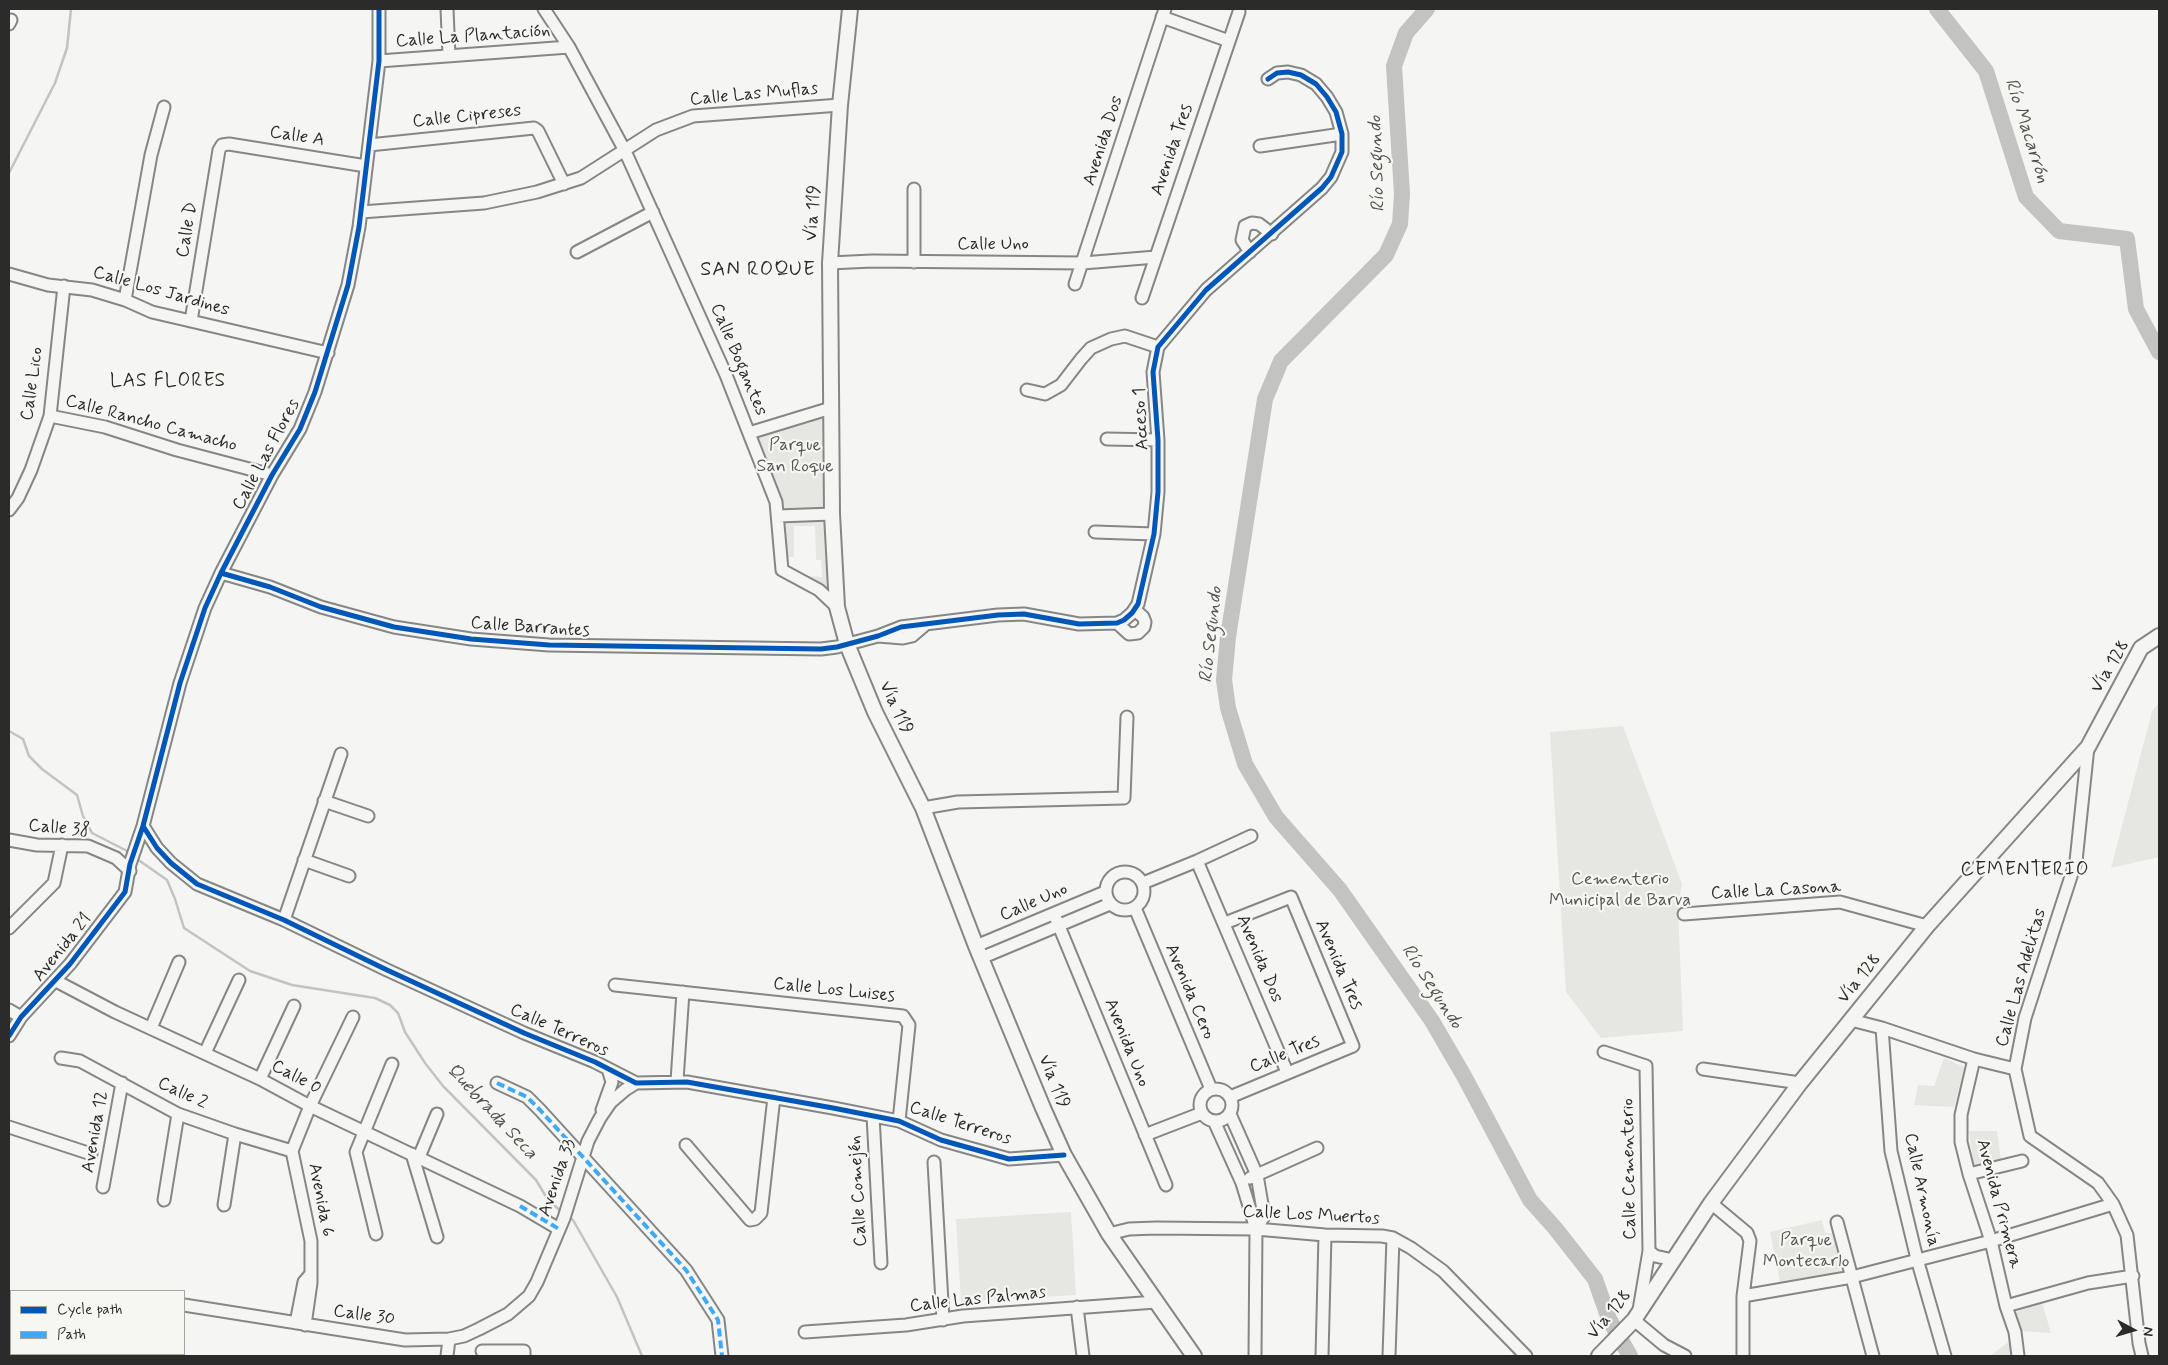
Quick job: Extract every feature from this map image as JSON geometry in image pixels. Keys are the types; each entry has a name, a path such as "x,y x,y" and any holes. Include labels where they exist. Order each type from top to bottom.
{"main road":[{"name":"Vía 119","path":"850,9 840,106 830,263 832,514 837,607 847,644 875,712 924,811 978,952 1042,1108 1064,1155 1109,1234 1194,1356"},
{"name":"Vía 128","path":"1599,1356 1634,1320 1711,1203 1800,1083 1927,926 2088,747 2141,648 2159,636"}],"street":[{"name":"Calle Las Flores","path":"130,868 143,826 180,683 205,608 272,475 300,429 328,353 348,285 360,212 379,61 379,9"},
{"path":"447,9 450,56"},
{"name":"Calle Bogantes","path":"544,9 569,47 625,151 689,290 750,433 776,502 782,570 819,590 837,607"},
{"name":"Avenida Tres","path":"1142,298 1239,12"},
{"path":"1164,13 1229,41"},
{"name":"Avenida Dos","path":"1075,284 1164,13"},
{"name":"Calle La Plantación","path":"379,61 569,47"},
{"name":"Acceso 1","path":"1136,610 1154,534 1158,492 1158,440 1153,372 1158,347 1206,290 1272,234 1322,188 1331,177 1342,152 1342,134 1336,112 1316,84 1301,75 1288,72 1277,73 1268,79"},
{"name":"Calle Las Muflas","path":"360,212 484,203 537,192 564,184 595,171 656,130 693,116 840,106"},
{"path":"126,300 151,155 164,107"},
{"name":"Calle Cipreses","path":"369,144 534,128 538,131 564,184"},
{"path":"1260,146 1342,134"},
{"name":"Calle A","path":"222,145 229,144 366,166"},
{"name":"Calle D","path":"191,321 219,150 222,145"},
{"path":"914,189 914,262"},
{"path":"577,252 653,212"},
{"path":"1250,252 1242,240 1245,226 1252,223 1259,224 1272,234"},
{"name":"Calle Uno","path":"830,263 1083,263 1156,257"},
{"name":"Calle Los Jardines","path":"11,275 48,285 92,290 126,300 152,312 328,353"},
{"name":"Calle Lico","path":"9,510 18,498 31,470 50,416 64,286"},
{"path":"1027,390 1045,394 1061,385 1091,348 1111,339 1125,336 1158,347"},
{"path":"750,433 831,408"},
{"name":"Calle Rancho Camacho","path":"50,416 105,427 177,450 272,475"},
{"path":"1108,439 1158,440"},
{"path":"778,516 832,514"},
{"path":"1095,532 1154,534"},
{"name":"Calle Barrantes","path":"221,573 270,586 321,607 356,617 426,633 471,639 549,645 655,647 821,649 847,644"},
{"path":"847,644 878,636 901,627 998,614 1024,614 1079,624 1117,623 1129,617 1136,610 1145,622 1142,631 1138,634 1129,634 1117,623"},
{"path":"924,811 959,807 968,803 1124,798 1127,717"},
{"name":"Calle Las Adelitas","path":"2088,747 2076,861 2025,1018 2015,1069 2030,1136 2098,1183 2113,1204 2127,1235 2142,1356"},
{"path":"284,920 341,754"},
{"path":"324,802 368,816"},
{"name":"Calle Terreros","path":"143,826 157,848 171,863 197,884 284,920 636,1083 677,1081 899,1121 941,1140 1009,1159 1064,1155"},
{"path":"1143,883 1251,836"},
{"name":"Calle 38","path":"9,840 37,845 88,846 107,853 130,868"},
{"path":"9,928 54,883 62,844"},
{"path":"136,849 157,848"},
{"path":"304,860 349,876"},
{"name":"Avenida Dos","path":"1196,861 1287,1072"},
{"name":"Avenida 21","path":"9,1036 21,1018 56,981 119,901 127,887 130,868"},
{"path":"1129,872 1135,874 1143,883 1143,900 1135,908 1122,910 1110,904 1105,892 1108,880 1118,873 1129,872"},
{"name":"Calle Uno","path":"978,952 1054,914 1105,892"},
{"name":"Avenida Tres","path":"1224,923 1291,897 1353,1046"},
{"name":"Calle La Casona","path":"1684,914 1840,902 1927,926"},
{"name":"Calle Uno","path":"978,952 1059,926 1110,904"},
{"name":"Avenida Cero","path":"1135,908 1211,1090"},
{"name":"Avenida Uno","path":"1054,914 1166,1185"},
{"path":"151,1028 179,962"},
{"path":"205,1053 239,980"},
{"name":"Calle 0","path":"56,981 151,1028 260,1078 310,1106 520,1206 558,1229"},
{"name":"Calle Los Luises","path":"615,985 903,1016 909,1025 899,1121"},
{"path":"677,1081 683,992"},
{"path":"260,1078 294,1006"},
{"path":"9,1010 21,1018"},
{"name":"Avenida 6","path":"300,1324 304,1282 310,1275 311,1241 292,1151 310,1106 354,1017"},
{"path":"1851,1020 1882,1028 1974,1059 2015,1069"},
{"name":"Calle Armonía","path":"1882,1028 1892,1151 1918,1259 1945,1356"},
{"name":"Calle Tres","path":"1230,1097 1353,1046"},
{"name":"Calle Cementerio","path":"1604,1052 1646,1066 1649,1251 1634,1320"},
{"name":"Calle 2","path":"61,1058 80,1062 178,1114 292,1151"},
{"name":"Avenida Primera","path":"1974,1059 1961,1115 1962,1142 1969,1174 1991,1241 2006,1306 2015,1332 2018,1356"},
{"path":"376,1234 356,1152 392,1064"},
{"path":"600,1118 612,1082 612,1075 608,1069"},
{"path":"1702,1069 1800,1083"},
{"name":"Avenida 12","path":"104,1187 122,1083"},
{"path":"497,1083 527,1097 686,1270 718,1320 722,1356"},
{"name":"Avenida 33","path":"528,1296 537,1282 566,1213 588,1141 611,1102 636,1083"},
{"path":"1211,1090 1222,1090 1230,1097 1233,1106 1230,1114 1223,1120 1209,1120 1202,1113 1200,1102 1202,1096 1211,1090"},
{"path":"686,1146 750,1220 755,1219 761,1212 774,1097"},
{"path":"1145,1135 1202,1113"},
{"path":"164,1200 178,1114"},
{"path":"437,1114 415,1155 438,1237"},
{"path":"1230,1114 1257,1175 1264,1216 1256,1229"},
{"name":"Calle Comején","path":"873,1116 881,1263"},
{"path":"1214,1121 1242,1183 1256,1229 1255,1356"},
{"path":"9,1127 91,1154"},
{"path":"224,1205 235,1134"},
{"path":"1242,1183 1318,1148"},
{"path":"1969,1174 2022,1161"},
{"path":"934,1162 943,1320"},
{"path":"1711,1203 1747,1233 1750,1241 1743,1296 1743,1356"},
{"path":"1743,1296 1852,1276 1991,1241 2113,1204"},
{"path":"1837,1222 1873,1356"},
{"name":"Calle Los Muertos","path":"1109,1234 1129,1229 1156,1228 1256,1229 1393,1238 1411,1248 1443,1271 1526,1356"},
{"path":"1322,1356 1325,1234"},
{"path":"1389,1356 1393,1238"},
{"path":"1649,1251 1656,1256 1672,1260"},
{"path":"2006,1306 2088,1283 2133,1276"},
{"name":"Calle 30","path":"185,1305 405,1340 464,1336 508,1314 528,1296"},
{"name":"Calle Las Palmas","path":"805,1332 906,1325 963,1316 1156,1302"},
{"path":"1077,1307 1083,1356"},
{"path":"1634,1320 1664,1345 1686,1356"},
{"path":"479,1329 482,1353 524,1354"},
{"path":"447,1356 449,1338"}],"green space":[{"name":"Parque San Roque","path":"825,416 826,512 783,513 757,435"},
{"path":"781,519 828,519 829,592 790,574 784,569","holes":["794,526 815,526 816,560 821,560 822,577 794,575 794,569 786,567 785,557 794,557"]},
{"path":"2159,703 2159,857 2111,868 2152,711"},
{"name":"Cementerio Municipal de Barva","path":"1623,726 1682,884 1678,906 1683,1031 1601,1038 1566,992 1550,732"},
{"path":"1944,1058 1964,1067 1954,1107 1914,1105 1918,1085 1934,1086"},
{"path":"1969,1131 1997,1131 2001,1160 1974,1167"},
{"path":"1071,1212 1076,1295 961,1302 956,1219"},
{"name":"Parque Montecarlo","path":"1822,1220 1825,1232 1833,1234 1841,1267 1839,1272 1780,1282 1770,1232"},
{"path":"2042,1302 2051,1333 2020,1331 2015,1315 2016,1312"},
{"path":"2011,1340 2013,1356 1990,1356"}],"waterway":[{"name":"Quebrada Seca","path":"9,173 55,83 67,48 71,9"},
{"name":"Río Segundo","path":"1427,9 1406,33 1394,66 1402,194 1400,224 1386,255 1281,361 1265,399 1228,637 1224,680 1228,708 1245,764 1276,817 1340,890 1432,1021 1464,1076 1530,1200 1555,1228 1595,1279 1609,1319 1630,1356"},
{"name":"Río Macarrón","path":"1937,9 1986,71 2026,197 2059,231 2127,239 2136,309 2159,352"},
{"name":"Quebrada Seca","path":"9,731 23,739 29,756 42,769 77,795 83,816 92,833 131,853"},
{"name":"Quebrada Seca","path":"137,859 167,880 184,928 250,971 292,985 375,998 390,1005 398,1013 405,1032 425,1063 443,1086 536,1180 548,1200 563,1213"},
{"name":"Quebrada Seca","path":"567,1216 573,1220 617,1297 642,1356"}],"marked path":[{"path":"497,1083 527,1097 686,1270 718,1320 722,1356"},
{"path":"520,1206 559,1229"}],"cycle path":[{"path":"9,1036 21,1017 70,964 125,892 130,864 143,826 180,683 205,608 272,475 300,429 315,392 348,285 359,227 379,61 379,9"},
{"path":"221,573 270,587 321,607 394,627 471,639 549,645 821,649 837,647 878,636 901,627 998,615 1024,614 1079,624 1117,623 1124,620 1138,604 1154,534 1158,492 1158,440 1153,372 1158,347 1206,290 1322,188 1331,177 1342,152 1342,134 1336,112 1316,84 1301,75 1288,72 1277,73 1268,79"},
{"path":"143,826 157,848 171,863 197,884 284,920 387,970 524,1033 595,1062 636,1083 687,1082 899,1121 941,1140 1009,1159 1064,1155"}],"district":[{"name":"SAN ROQUE","path":"758,271"},
{"name":"LAS FLORES","path":"168,382"},
{"name":"CEMENTERIO","path":"2025,871"}]}
